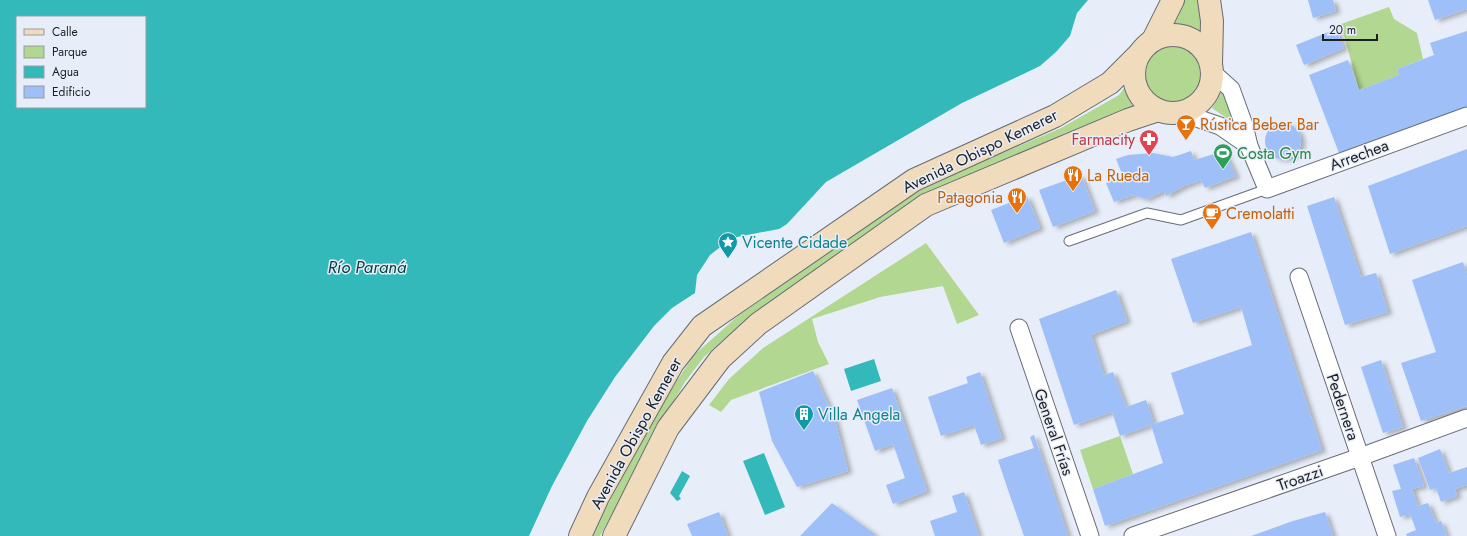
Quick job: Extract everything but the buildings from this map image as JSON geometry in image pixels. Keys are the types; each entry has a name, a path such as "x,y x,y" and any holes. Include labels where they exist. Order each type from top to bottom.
{"main road":[{"name":"Avenida Obispo Kemerer","path":"1168,111 1147,102 1139,92 1134,79 1135,65 1173,0"},
{"name":"Avenida Obispo Kemerer","path":"614,536 668,428 720,359 758,324 926,205 1128,120 1168,111 1190,109 1199,103 1211,84 1212,21 1209,0"},
{"path":"1146,46 1164,35 1177,35 1189,38 1199,44 1207,54 1212,69"},
{"name":"Avenida Obispo Kemerer","path":"580,536 598,497 673,363 702,326 914,180 1055,116 1110,83 1146,46"}],"street":[{"path":"1212,69 1231,89 1244,125 1249,146 1267,188"},
{"path":"1168,111 1220,126 1249,146"},
{"name":"Arrechea","path":"1267,188 1467,116"},
{"name":"Pedernera","path":"1299,277 1387,536"},
{"name":"General Frías","path":"1018,328 1090,536"},
{"name":"Troazzi","path":"1133,536 1467,418"}],"lane":[{"name":"Arrechea","path":"1069,241 1147,212 1181,220 1267,188"}],"green space":[{"path":"1185,0 1204,0 1203,37 1196,32 1184,28 1171,30"},
{"path":"1389,7 1394,19 1417,33 1423,59 1397,69 1399,75 1359,90 1341,24"},
{"path":"1173,41 1191,47 1199,55 1205,73 1199,91 1191,99 1173,105 1155,99 1147,91 1141,73 1147,55 1155,47"},
{"path":"1127,84 1137,107 1066,133 923,198 746,320 704,357 685,382 600,536 591,536 658,411 694,355 739,315 845,240 919,191 967,168 1061,128 1119,95"},
{"path":"1223,90 1241,128 1212,108"},
{"path":"926,243 979,315 957,324 943,286 880,297 812,319 818,342 829,364 731,400 721,412 709,405 729,379 763,348"},
{"path":"1120,436 1133,474 1093,489 1080,450"}],"water":[{"name":"Río Paraná","path":"0,0 1088,0 1077,13 1070,36 1056,52 1040,66 962,103 826,182 787,224 779,229 732,238 710,255 697,275 695,293 672,308 654,326 615,377 587,421 552,486 529,536 0,536"},
{"path":"874,359 881,381 851,391 844,369"},
{"path":"764,453 785,507 765,515 743,461"},
{"path":"682,471 690,476 679,496 681,499 677,501 670,493"}],"place":[{"name":"Rústica Beber Bar","path":"1186,141"},
{"name":"Farmacity","path":"1149,156"},
{"name":"Costa Gym","path":"1223,170"},
{"name":"La Rueda","path":"1073,192"},
{"name":"Patagonia","path":"1017,214"},
{"name":"Cremolatti","path":"1212,230"},
{"name":"Vicente Cidade","path":"728,259"},
{"name":"Villa Angela","path":"804,431"}]}
